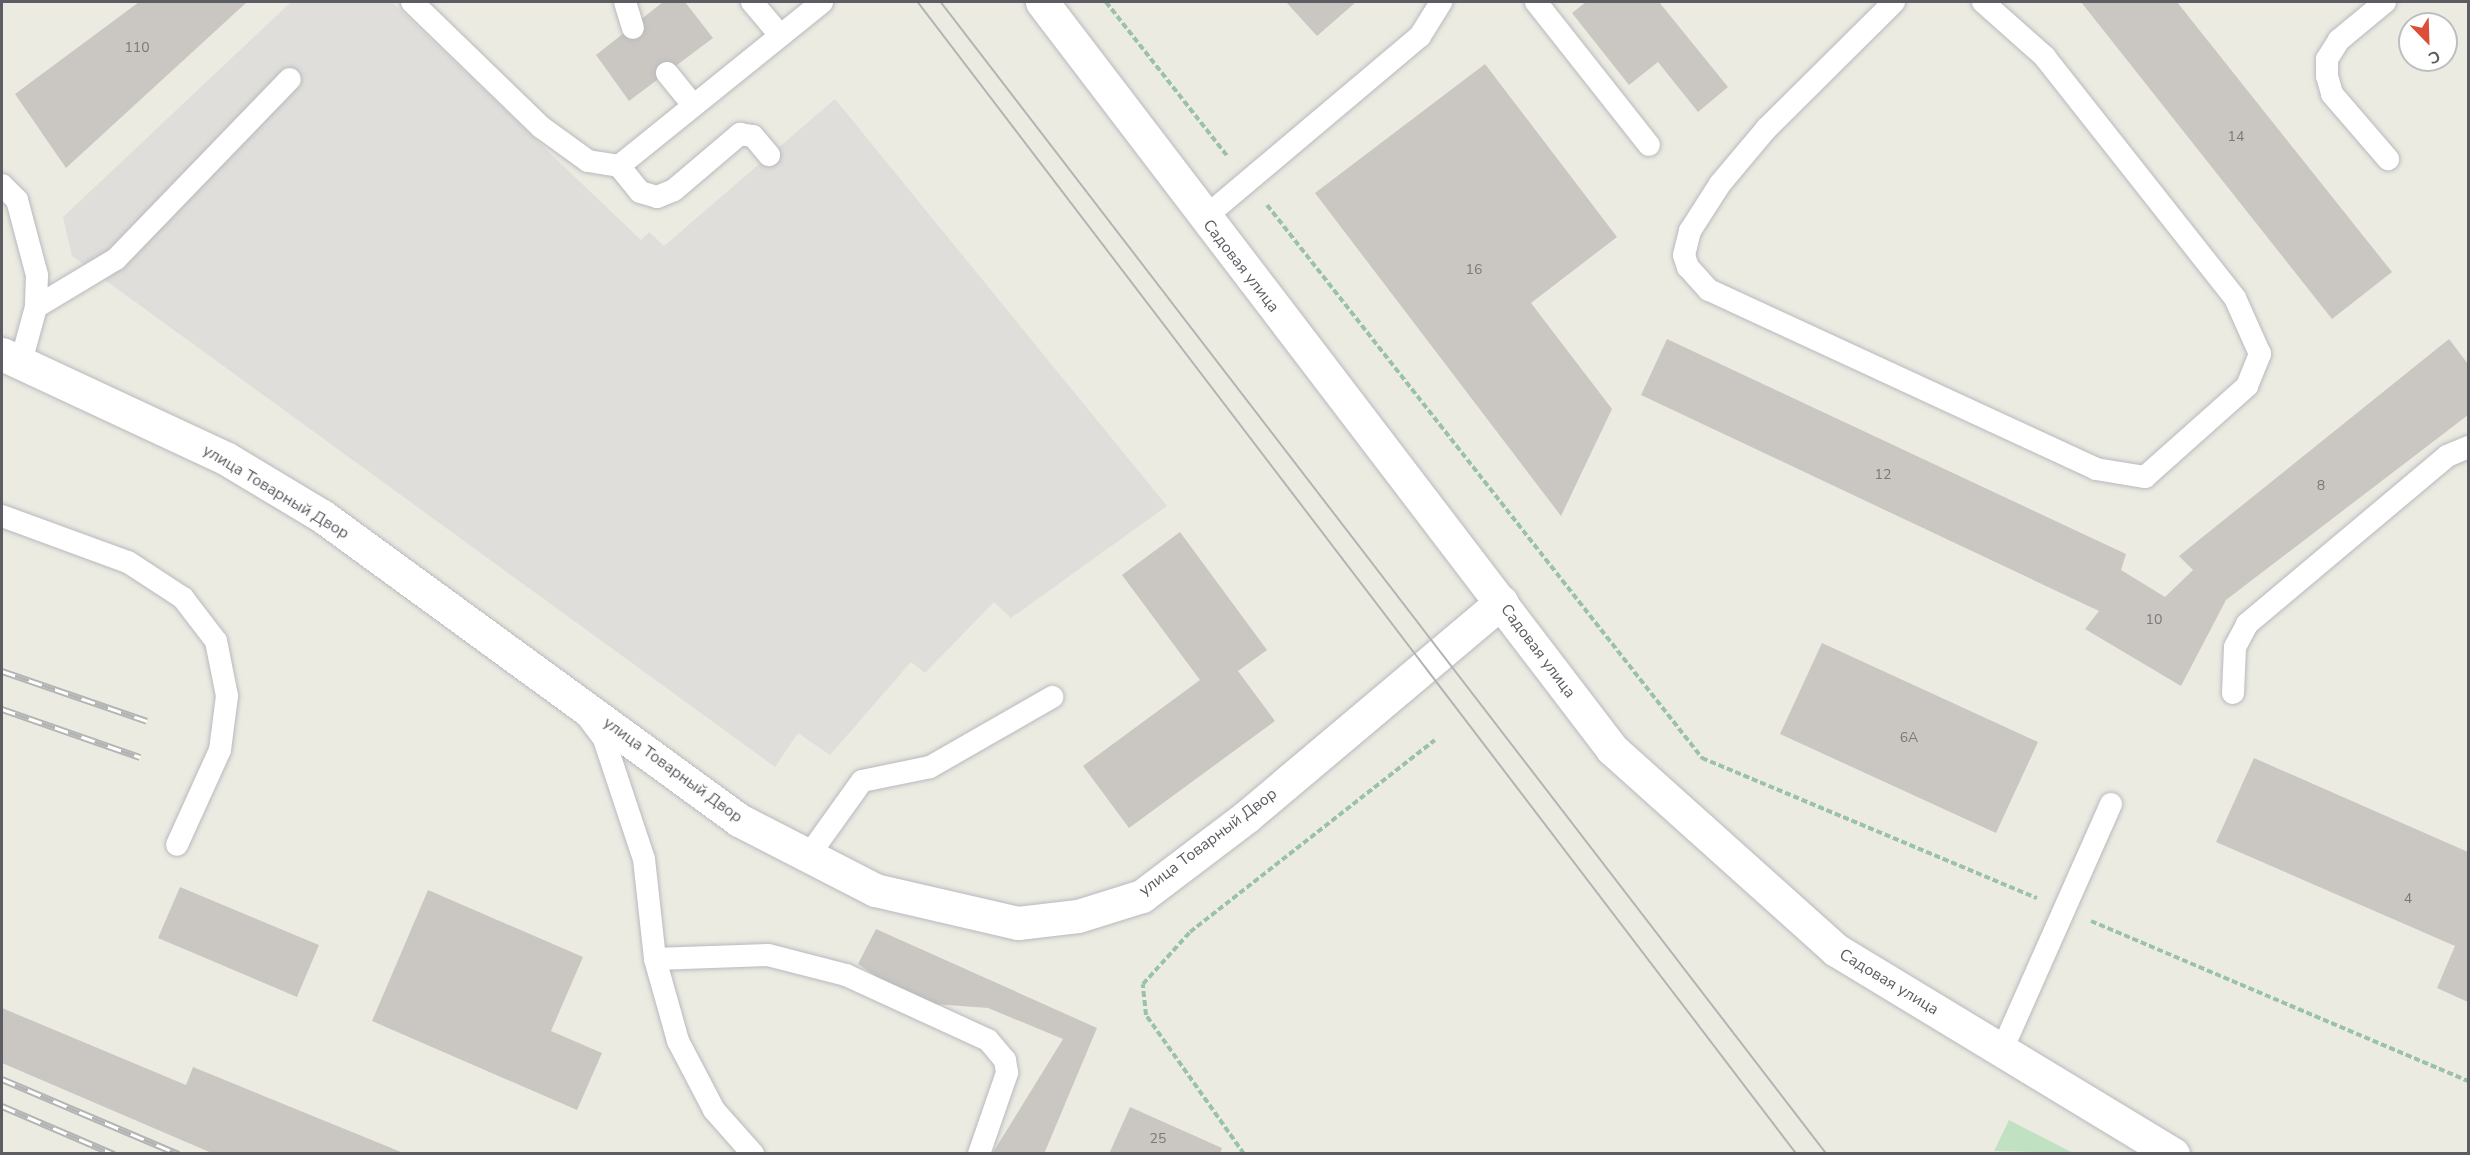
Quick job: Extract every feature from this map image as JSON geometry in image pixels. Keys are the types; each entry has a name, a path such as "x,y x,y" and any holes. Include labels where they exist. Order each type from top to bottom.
{"street":[{"name":"Садовая улица","path":"1042,2 1204,218 1612,749 1836,950 2173,1154"},
{"name":"улица Товарный Двор","path":"11,358 227,459 322,516 739,820 875,890 1018,923 1077,916 1142,896 1246,817 1501,602"}],"lane":[{"path":"412,2 541,127 588,161 619,166 640,192 657,197 674,190 740,134 753,136 769,155"},
{"path":"625,2 633,28"},
{"path":"752,2 780,35"},
{"path":"619,166 822,2"},
{"path":"1204,218 1420,36 1441,2"},
{"path":"1536,2 1649,145"},
{"path":"1894,2 1767,128 1720,184 1690,231 1684,255 1688,267 1708,290 2085,464 2145,477 2247,386 2259,354 2235,298 2045,57 1983,2"},
{"path":"2385,2 2339,40 2327,58 2327,75 2332,94 2388,159"},
{"path":"667,73 693,105"},
{"path":"36,307 116,259 290,79"},
{"path":"2,185 17,200 28,228 37,275 36,307 11,358"},
{"path":"2233,693 2235,647 2247,624 2447,456 2469,447"},
{"path":"2,516 128,562 183,598 216,641 227,696 220,750 177,845"},
{"path":"809,855 862,781 930,767 1052,697"},
{"path":"574,698 604,740 622,784 644,859 655,959 678,1041 714,1110 753,1154"},
{"path":"2002,1050 2111,804"},
{"path":"655,959 768,955 846,975 988,1040 1005,1060 1007,1073 979,1154"}],"path":[{"path":"1106,2 1702,758 2469,1081"},
{"path":"1244,1154 1146,1015 1143,984 1190,932 1435,740"}],"shaded area":[{"path":"291,2 392,2 641,240 649,232 664,246 835,99 1167,506 1011,618 994,602 925,673 911,662 830,755 798,733 775,767 72,256 63,217"}],"green space":[{"path":"2009,1120 2073,1153 1994,1151"}],"building":[{"path":"139,2 247,2 66,168 15,94"},
{"path":"663,2 685,2 713,38 629,101 596,55"},
{"path":"1286,2 1356,2 1317,36"},
{"path":"1586,2 1659,2 1728,87 1698,112 1658,62 1629,85 1572,13"},
{"path":"2081,2 2177,2 2392,272 2332,319"},
{"path":"1485,64 1617,237 1531,303 1612,409 1561,516 1315,193"},
{"path":"1667,339 2126,554 2121,570 2165,597 2193,570 2179,556 2449,339 2468,364 2468,415 2226,600 2181,686 2085,629 2099,611 1641,395"},
{"path":"1180,532 1267,650 1238,671 1275,721 1129,828 1083,766 1200,680 1122,575"},
{"path":"1822,643 2038,742 1996,833 1780,734"},
{"path":"2254,758 2468,852 2468,1002 2437,988 2455,946 2216,842"},
{"path":"180,887 319,945 297,997 158,938"},
{"path":"428,890 583,957 551,1031 602,1053 577,1110 372,1021"},
{"path":"876,929 1097,1028 1044,1154 992,1154 1063,1039 988,1008 934,1004 895,989 858,964"},
{"path":"2,1008 186,1085 193,1067 406,1154 214,1154 2,1063"},
{"path":"1130,1107 1222,1148 1220,1154 1109,1154"}],"tram line":[{"path":"918,2 1797,1154"},
{"path":"941,2 1827,1154"}],"railway":[{"path":"2,671 147,721"},
{"path":"2,709 140,757"},
{"path":"2,1079 179,1154"},
{"path":"2,1106 114,1154"}]}
